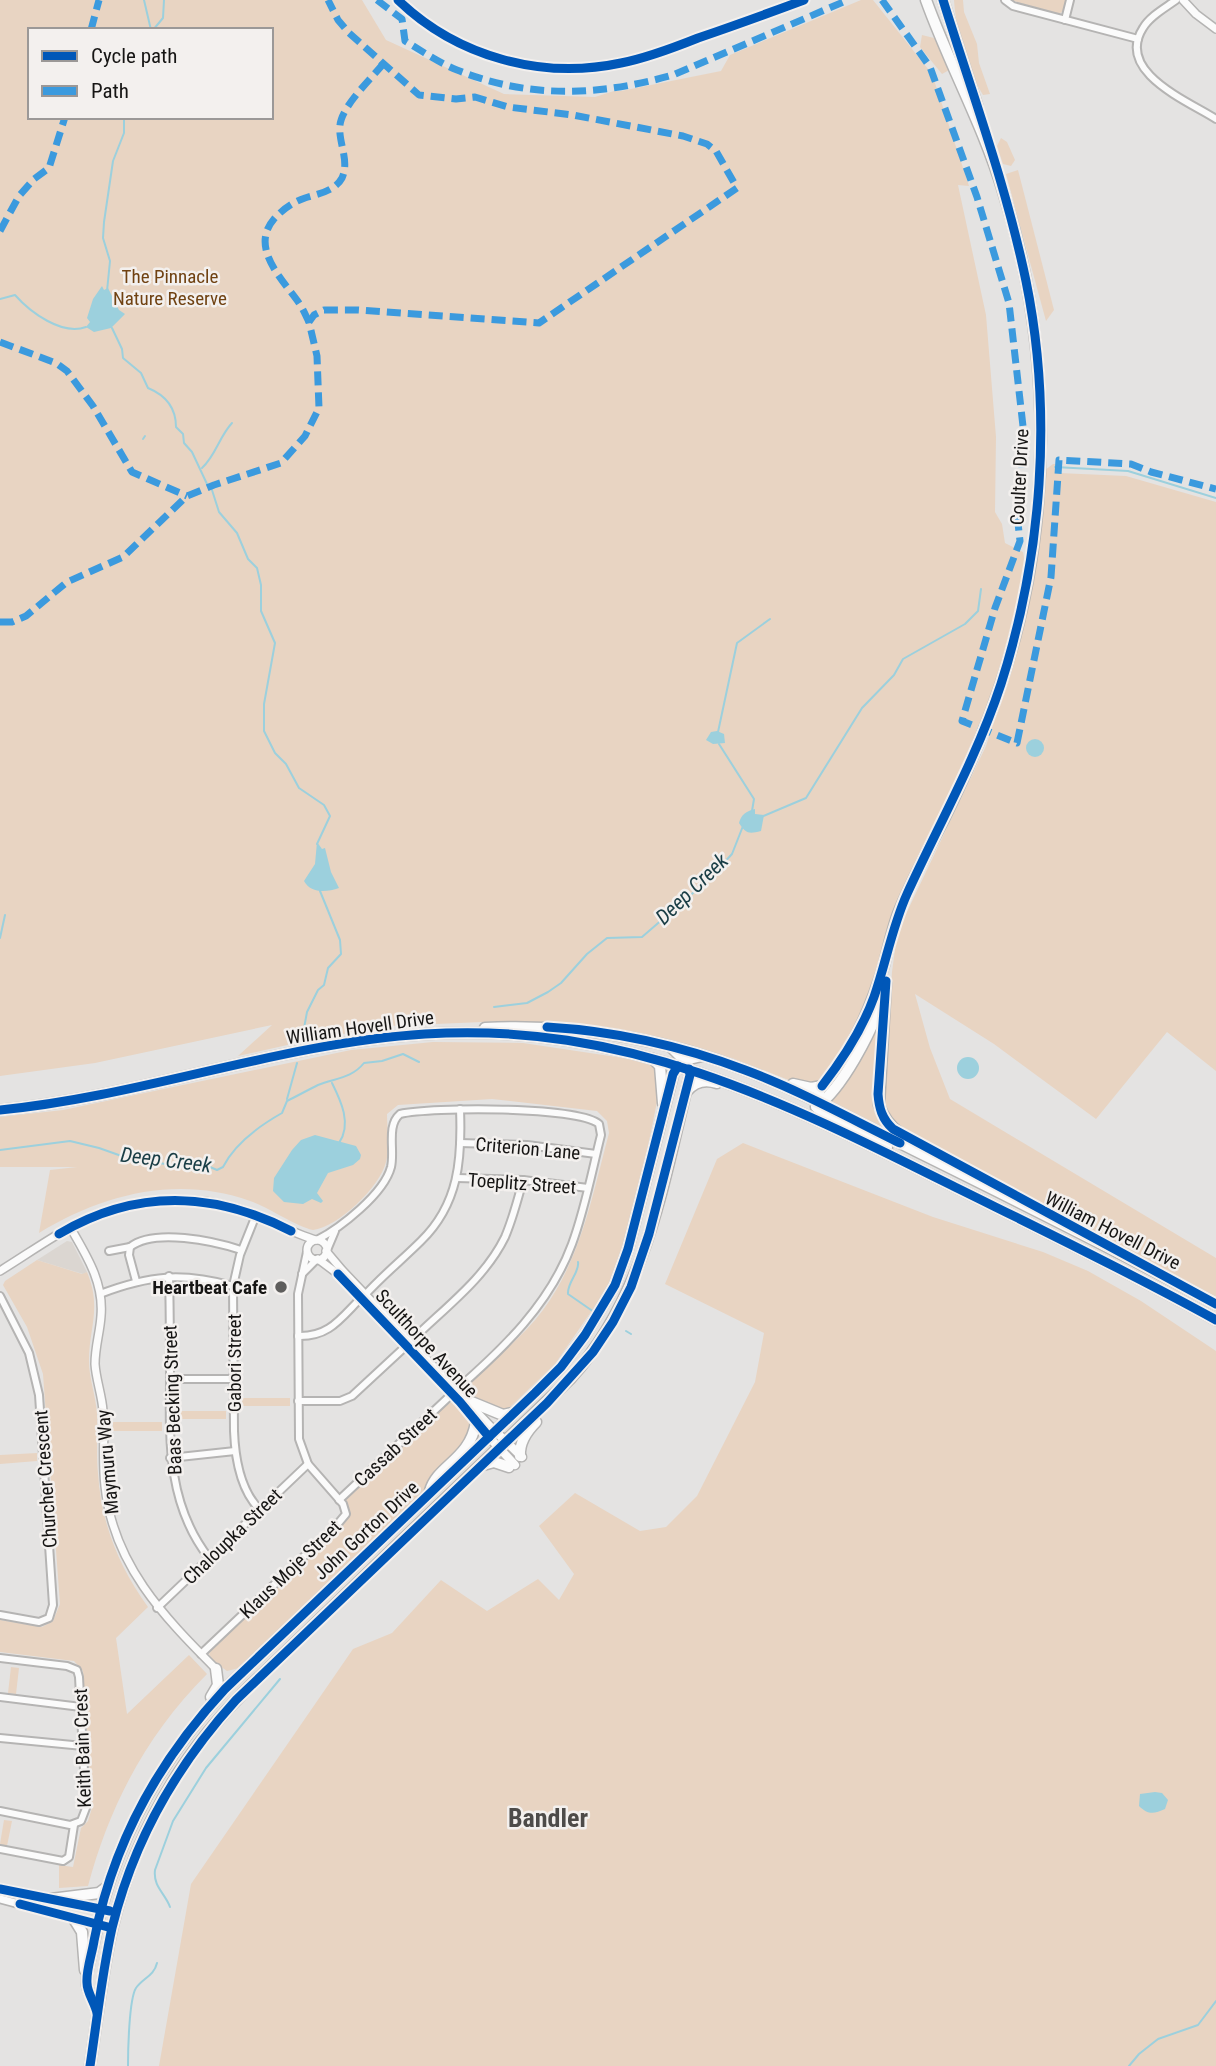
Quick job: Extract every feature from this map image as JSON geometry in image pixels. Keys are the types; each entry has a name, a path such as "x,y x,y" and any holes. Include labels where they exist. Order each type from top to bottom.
{"main road":[{"path":"398,0 418,18 472,49 517,63 561,69 607,66 639,59 804,0"},
{"name":"Coulter Drive","path":"926,0 994,163"},
{"name":"Coulter Drive","path":"818,1104 822,1086 865,1020 906,895 984,731 1012,645 1024,596 1036,517 1040,459 1039,388 1031,311 1012,221 943,0"},
{"name":"Coulter Drive","path":"818,1104 863,1045 876,1017 886,983 890,943"},
{"path":"886,983 878,1094 879,1105 888,1124 899,1133 1092,1238"},
{"name":"William Hovell Drive","path":"0,1110 75,1100 344,1043 482,1028 548,1027 606,1033 671,1047 746,1070 1092,1238 1216,1304"},
{"name":"William Hovell Drive","path":"450,1032 554,1038 684,1065 800,1111 1146,1281 1216,1320"},
{"path":"671,1047 684,1065 702,1056"},
{"path":"649,1057 660,1066 664,1111"},
{"name":"John Gorton Drive","path":"90,2066 112,1928 148,1826 181,1768 203,1738 248,1687 503,1445 571,1378 593,1352 613,1322 637,1272 690,1076 684,1065 674,1071 628,1249 615,1285 579,1344 561,1367 518,1409 240,1673 210,1705 173,1753 149,1791 127,1834 107,1887 97,1925 87,1984 97,2020"},
{"path":"746,1070 777,1077 801,1087 822,1086"},
{"path":"685,1095 691,1086 709,1081 751,1091"},
{"path":"800,1111 818,1104 822,1113 921,1165 931,1175"},
{"path":"516,1461 530,1428 561,1397 571,1378"},
{"path":"464,1399 503,1415 518,1409"},
{"path":"429,1495 432,1483 470,1443 476,1422"},
{"path":"492,1434 516,1461"},
{"path":"482,1465 516,1461"},
{"path":"216,1669 229,1675 240,1673"},
{"path":"210,1705 211,1695 218,1685 216,1669"},
{"path":"51,1899 99,1893 107,1887"},
{"path":"101,1909 117,1913"},
{"path":"74,1919 82,1932 87,1984"},
{"path":"97,1925 112,1928"}],"street":[{"path":"1005,0 1013,6 1138,39"},
{"path":"1065,20 1070,0"},
{"path":"1176,0 1149,21 1138,39 1139,61 1145,72 1216,119"},
{"path":"1183,0 1216,29"},
{"path":"298,1336 325,1332 433,1228 446,1208 457,1178 460,1109 404,1113 397,1116 393,1122 392,1158 387,1176 378,1190 335,1231 309,1243 307,1251"},
{"name":"Cassab Street","path":"339,1500 520,1329 551,1289 573,1243 596,1154 601,1131 599,1124 593,1119 530,1111 460,1109"},
{"name":"Criterion Lane","path":"460,1143 527,1144 596,1154"},
{"name":"Toeplitz Street","path":"457,1178 523,1180 588,1188"},
{"path":"298,1401 331,1402 352,1396 467,1289 487,1265 512,1220 523,1180"},
{"path":"0,1272 70,1227 114,1209 163,1200 212,1203 256,1215 295,1234 325,1244 327,1251"},
{"name":"Gabori Street","path":"256,1215 241,1250 233,1286 234,1379 235,1451 245,1487 260,1510"},
{"name":"Maymuru Way","path":"70,1227 89,1261 100,1294 101,1317 95,1366 103,1413 106,1497 113,1528 138,1581 157,1608 216,1669"},
{"path":"300,1275 324,1256 335,1231"},
{"path":"295,1234 312,1258 318,1259"},
{"path":"109,1251 141,1242 181,1238 210,1241 241,1250"},
{"path":"130,1247 129,1255 136,1281"},
{"name":"Klaus Moje Street","path":"201,1654 344,1518 345,1509 308,1464 299,1439 298,1294 307,1251"},
{"name":"Sculthorpe Avenue","path":"327,1251 363,1296 454,1392 476,1422 492,1434"},
{"name":"Sculthorpe Avenue","path":"318,1259 363,1296"},
{"path":"100,1294 136,1281 169,1276 205,1279 233,1286"},
{"name":"Baas Becking Street","path":"169,1276 170,1458 184,1514 209,1558"},
{"name":"Churcher Crescent","path":"0,1296 29,1353 39,1395 53,1608 49,1618 39,1622 0,1615"},
{"path":"170,1379 234,1379"},
{"name":"Sculthorpe Avenue","path":"454,1392 464,1399 492,1434"},
{"path":"170,1458 235,1451"},
{"name":"Chaloupka Street","path":"157,1608 308,1464"},
{"name":"Keith Bain Crest","path":"0,1658 74,1668 79,1677 86,1811 81,1821 74,1825 0,1811"},
{"path":"0,1697 81,1707"},
{"path":"0,1738 83,1746"},
{"path":"0,1849 64,1861 69,1854 74,1825"},
{"path":"0,1889 101,1909"},
{"path":"0,1899 97,1925"}],"shaded area":[{"path":"67,1241 72,1242 87,1272 83,1274 37,1260"}],"green space":[{"name":"The Pinnacle Nature Reserve","path":"0,0 362,0 386,40 504,94 595,97 721,71 730,55 861,0 873,0 932,74 969,186 958,185 986,315 996,437 995,512 1002,524 1005,543 1023,552 1025,562 1008,645 986,709 917,862 863,1005 835,1059 817,1084 799,1084 732,1058 573,1027 505,1021 390,1026 238,1056 272,1025 95,1063 0,1076"},
{"path":"954,0 963,0 964,12 977,44 979,63 990,94 983,95 967,61"},
{"path":"1010,0 1066,0 1063,11 1059,14"},
{"path":"922,35 934,38 951,69 942,74 920,47"},
{"path":"1001,138 1007,142 1015,160 1011,166 1003,164 997,146"},
{"path":"1018,170 1054,310 1046,321 1006,174"},
{"path":"1053,464 1059,464 1059,473 1126,476 1216,502 1216,1071 1167,1032 1096,1119 994,1044 915,994 930,1048 950,1099 1216,1258 1216,1300 902,1132 885,1110 896,942 905,916 986,746 1026,617 1037,559 1045,470"},
{"path":"879,1020 876,1107 890,1133 829,1102"},
{"path":"433,1042 523,1043 650,1062 655,1065 659,1092 644,1166 624,1245 606,1290 555,1364 507,1410 491,1408 469,1393 470,1382 535,1320 567,1269 584,1225 609,1133 607,1121 597,1111 492,1099 398,1105 387,1114 387,1156 376,1183 346,1214 313,1230 258,1204 223,1193 168,1189 115,1199 63,1219 39,1233 50,1170 77,1167 0,1167 0,1117 63,1110 351,1050"},
{"path":"743,1143 933,1217 1043,1252 1088,1271 1141,1301 1216,1351 1216,2066 159,2066 191,1884 353,1649 392,1633 441,1580 487,1611 538,1579 559,1600 574,1574 539,1526 575,1493 640,1531 666,1527 697,1496 755,1382 764,1333 665,1284 717,1159"},
{"path":"37,1260 82,1274 87,1272 94,1296 89,1361 97,1414 97,1459 103,1509 120,1560 148,1607 116,1638 127,1714 189,1655 207,1674 166,1721 133,1772 107,1827 88,1886 59,1888 59,1865 73,1867 81,1828 88,1821 92,1808 83,1671 74,1661 0,1652 0,1620 42,1627 53,1621 60,1604 43,1374 27,1327 3,1285"},
{"path":"242,1398 290,1398 290,1406 242,1406"},
{"path":"452,1402 461,1408 472,1426 465,1444 422,1493 239,1668 227,1671 213,1661 209,1654 216,1644 347,1520 347,1497 437,1411"},
{"path":"177,1411 226,1411 226,1419 177,1419"},
{"path":"113,1422 162,1422 162,1431 113,1431"},
{"path":"37,1453 37,1461 0,1464 0,1455"},
{"path":"11,1667 19,1668 16,1694 8,1693"},
{"path":"4,1820 12,1821 7,1846 0,1844"}],"water":[{"path":"102,286 104,290 108,288 119,310 125,314 111,328 94,332 86,327 90,322 87,318 93,299"},
{"path":"711,732 724,734 725,743 713,744 706,740"},
{"path":"1035,739 1041,742 1044,748 1041,754 1035,757 1029,754 1026,748 1029,742"},
{"path":"755,809 755,814 764,815 761,831 753,833 739,823 744,814"},
{"path":"317,842 322,849 325,848 331,872 339,888 315,890 304,881 315,864"},
{"path":"968,1057 976,1060 979,1068 976,1076 968,1079 960,1076 957,1068 960,1060"},
{"path":"315,1135 356,1146 361,1155 360,1159 353,1165 328,1173 317,1193 323,1201 321,1203 312,1199 303,1204 284,1202 273,1191 274,1178 301,1140"},
{"path":"1162,1793 1168,1800 1165,1809 1154,1813 1142,1809 1139,1806 1140,1794"}],"waterway":[{"path":"144,0 151,28"},
{"path":"155,28 163,18 164,0"},
{"path":"107,291 110,261 103,238 104,222 113,161 124,133 124,119"},
{"path":"0,299 15,295 47,321 67,328 86,327"},
{"path":"112,328 122,349 123,358 141,373 148,388 160,394 172,408 176,427 183,434 184,443 192,452 207,484"},
{"path":"202,468 232,423"},
{"path":"1055,467 1128,471 1216,498"},
{"path":"212,490 219,512 237,533 248,559 257,568 261,585 261,611 275,643 264,704 264,731 275,753 286,764 299,788 324,805 330,816 317,844"},
{"path":"761,817 806,798 862,708 894,675 903,659 965,624 978,611 981,589"},
{"name":"Deep Creek","path":"718,732 737,643 770,619"},
{"name":"Deep Creek","path":"719,744 754,799 752,811"},
{"name":"Deep Creek","path":"494,1007 527,1003 548,992 561,983 587,954 607,938 642,937 708,880 732,854 743,826"},
{"path":"302,1039 307,1012 318,990 324,985 328,968 341,954 340,940 320,891"},
{"path":"0,938 5,915"},
{"name":"Deep Creek","path":"0,1150 70,1141 130,1159 217,1170 223,1167 234,1150 248,1136 282,1113 287,1101 318,1085 349,1075 364,1063 403,1054 419,1062"},
{"path":"287,1099 297,1063"},
{"path":"332,1083 342,1105 345,1120 343,1136 339,1143"},
{"path":"578,1262 568,1294 594,1312"},
{"path":"626,1331 631,1334"},
{"path":"170,1907 158,1885 155,1870 173,1821 206,1768 280,1679"},
{"path":"128,2066 129,2025 134,1994 157,1963"},
{"path":"1129,2066 1158,2039 1198,2025 1216,2001"}],"marked path":[{"path":"92,28 99,0"},
{"path":"0,622 12,622 26,616 67,582 123,557 187,496 281,463 305,436 319,408 317,356 309,322 314,315 324,310 358,310 539,323 737,188 716,151 707,144 683,136 573,115 508,107 475,97 456,99 419,95 349,33 338,20 328,0"},
{"path":"377,0 402,19 405,41 450,67 511,86 564,91 618,87 673,75 848,0"},
{"path":"882,0 930,67 977,197 1009,303 1024,435 1018,523 1020,541 995,608 962,721 1017,743 1051,577 1059,460 1131,464 1216,489"},
{"path":"309,322 271,263 265,241 267,230 288,206 326,191 342,178 345,165 340,132 342,118 351,101 383,64"},
{"path":"0,231 19,196 34,179 49,168 64,119"},
{"path":"0,342 56,363 67,371 93,406 132,472 187,496"}],"cycle path":[{"path":"398,0 421,20 474,49 531,66 561,68 591,68 640,58 804,0"},
{"path":"822,1086 864,1021 902,907 991,711 1015,635 1034,535 1041,433 1034,331 1026,281 999,174 943,0"},
{"path":"886,981 878,1094 882,1113 893,1129 1216,1304"},
{"path":"547,1027 622,1036 721,1061 785,1086 900,1143"},
{"path":"0,1110 106,1093 265,1058 371,1039 425,1034 498,1033 568,1040 636,1054 702,1074 766,1098 893,1156 1216,1320"},
{"path":"97,2013 88,1991 87,1978 102,1906 126,1838 159,1775 201,1716 225,1689 535,1393 561,1367 585,1335 615,1285 628,1249 673,1074 678,1066"},
{"path":"90,2066 105,1962 121,1896 145,1835 176,1778 194,1751 236,1700 547,1403 593,1352 613,1322 631,1287 649,1234 690,1075 689,1069"},
{"path":"59,1234 116,1209 174,1201 233,1208 291,1231"},
{"path":"338,1274 460,1402 489,1437"},
{"path":"0,1889 110,1911"},
{"path":"20,1904 108,1927"}],"place":[{"name":"Heartbeat Cafe","path":"281,1287"}],"district":[{"name":"Bandler","path":"548,1818"}]}
